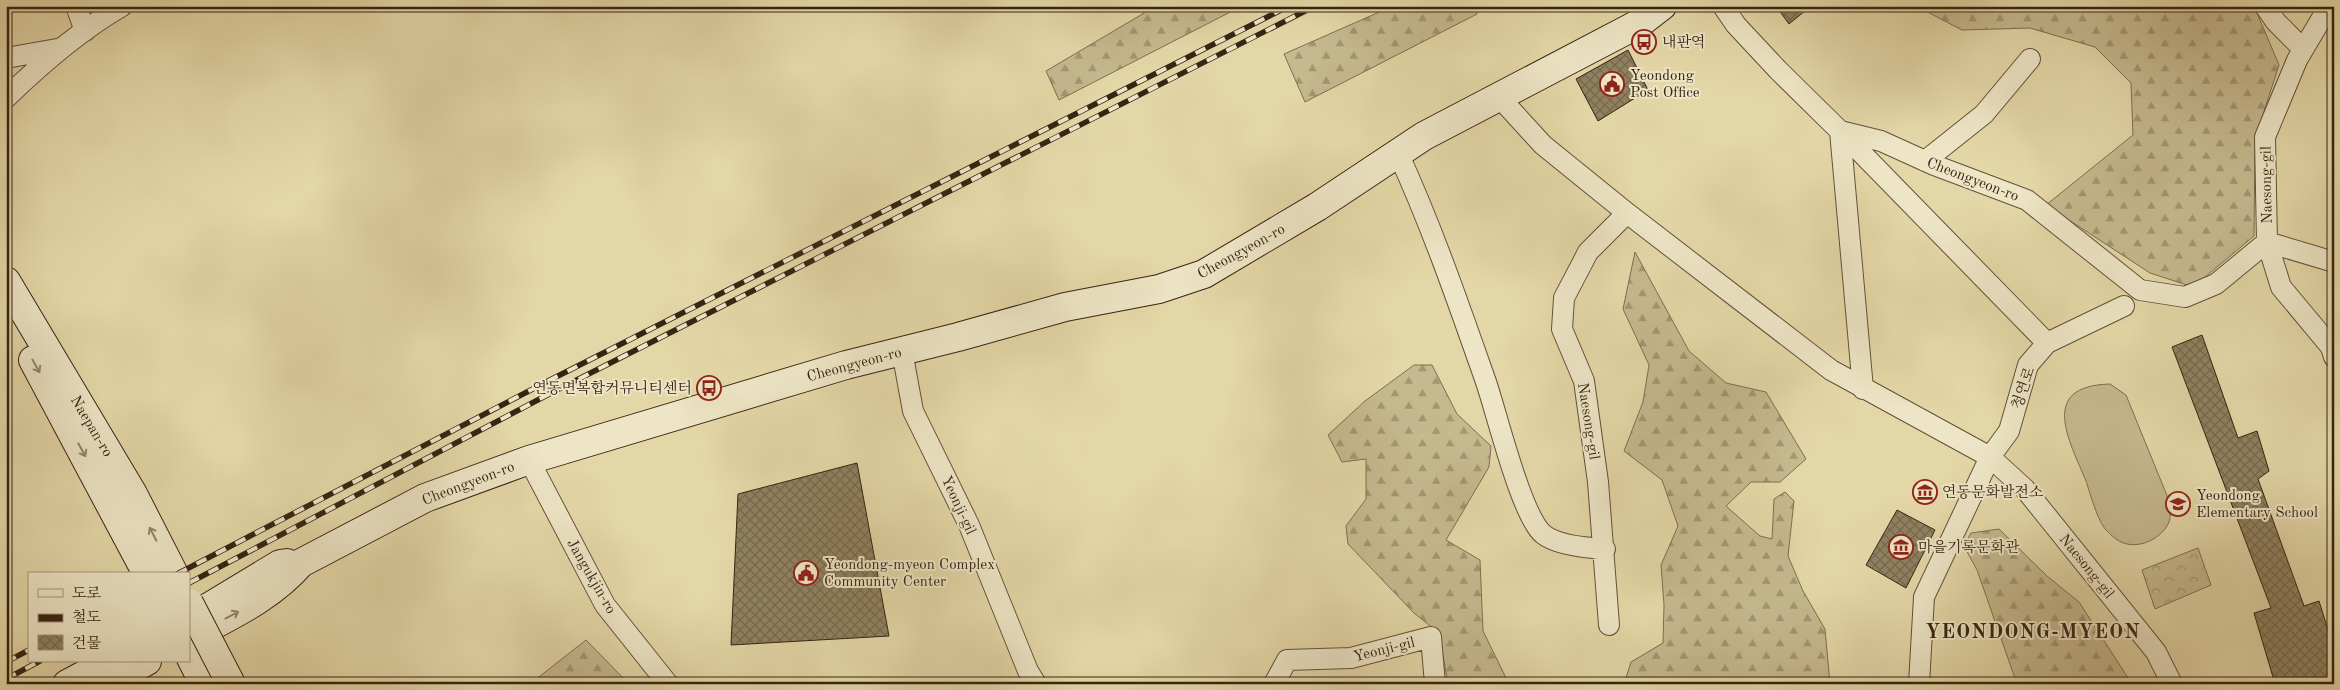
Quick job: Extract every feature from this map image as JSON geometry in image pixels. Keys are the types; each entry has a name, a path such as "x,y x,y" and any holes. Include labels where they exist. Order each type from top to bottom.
{"main road":[{"name":"Cheongyeon-ro","path":"190,637 253,604 291,575 301,563 425,498 529,460 846,365 1065,307 1159,289 1204,274 1324,203 1424,136 1500,98 1640,22 1662,6"},
{"name":"Naepan-ro","path":"6,280 13,318 66,401 123,500 173,572"},
{"name":"Naepan-ro","path":"123,500 146,572"},
{"name":"Cheongyeon-ro","path":"190,618 280,564 301,563"},
{"path":"190,605 230,684"},
{"path":"190,656 204,684"},
{"path":"67,684 108,662"},
{"path":"105,684 145,662"}],"street":[{"path":"76,6 85,31"},
{"path":"6,98 40,65 122,6"},
{"path":"1723,6 1736,25 1772,64 2047,343"},
{"path":"2265,6 2276,22 2303,49"},
{"name":"Naesong-gil","path":"2329,6 2303,49 2266,137 2267,242 2281,287 2331,347 2334,357"},
{"path":"6,58 62,48"},
{"path":"1925,161 1984,114 2030,59"},
{"path":"6,83 40,65"},
{"name":"Naesong-gil","path":"1500,98 1543,145 1628,214 1831,370 1990,457 2025,488 2156,652 2172,684"},
{"path":"1840,131 1863,389"},
{"name":"Cheongyeon-ro","path":"1840,131 1881,141 1925,161 2027,200 2140,290 2186,297 2216,284 2267,242"},
{"path":"1398,153 1425,212 1486,383 1525,504 1543,534 1578,548 1604,549"},
{"name":"Naesong-gil","path":"1609,625 1598,482 1584,381 1562,329 1562,321 1564,298 1588,252 1628,214"},
{"path":"2267,242 2334,262"},
{"name":"청연로","path":"1990,457 2009,431 2028,365 2047,343 2124,306"},
{"name":"Yeonji-gil","path":"902,351 913,411 970,525 1028,671 1036,684"},
{"path":"1919,684 1924,597 1990,457"},
{"name":"Jangukjin-ro","path":"529,460 605,605 668,684"},
{"name":"Yeonji-gil","path":"1274,684 1287,660 1352,658 1431,637 1435,684"}],"green space":[{"path":"1156,6 1242,6 1059,100 1046,71"},
{"path":"1393,6 1474,6 1477,14 1305,102 1284,54"},
{"path":"1916,6 2254,6 2279,65 2255,139 2254,236 2193,287 2150,273 2046,205 2133,135 2131,83 2095,47 2030,28 1962,30"},
{"path":"1635,252 1689,351 1726,383 1766,392 1806,459 1780,482 1751,482 1726,506 1760,536 1772,539 1774,499 1785,492 1794,501 1788,556 1803,591 1825,629 1830,684 1624,684 1631,662 1663,643 1664,605 1661,565 1678,526 1662,480 1624,451 1643,402 1649,365 1623,309"},
{"path":"1414,365 1432,365 1457,414 1491,446 1489,467 1446,540 1480,560 1483,631 1509,684 1448,684 1439,633 1414,613 1348,544 1346,526 1366,499 1366,459 1342,462 1328,435 1365,401"},
{"path":"2110,384 2126,395 2170,503 2170,520 2166,528 2155,538 2142,544 2135,545 2121,542 2113,537 2103,526 2067,433 2066,405 2073,394 2088,387"},
{"path":"1999,529 2047,576 2079,602 2132,684 2017,684 1977,570 1964,546 1971,533"},
{"path":"2198,548 2211,585 2155,609 2142,570"},
{"path":"586,640 629,684 530,684"}],"building":[{"path":"1776,6 1811,6 1789,24"},
{"name":"Yeondong Post Office","path":"1628,50 1648,90 1598,121 1576,79"},
{"name":"Yeondong Elementary School","path":"2202,335 2238,438 2257,431 2269,471 2258,479 2304,606 2319,601 2334,649 2334,676 2317,684 2275,684 2254,613 2271,608 2172,347"},
{"name":"Yeondong-myeon Complex Community Center","path":"857,463 889,636 731,645 738,494"},
{"name":"마을기록문화관","path":"1897,510 1935,530 1906,588 1866,565"}],"railway":[{"path":"181,572 550,380 1289,6"},
{"path":"190,582 553,392 1315,6"},
{"path":"6,662 28,651"},
{"path":"6,679 38,662"}],"place":[{"name":"내판역","path":"1644,42"},
{"name":"Yeondong Post Office","path":"1612,84"},
{"name":"연동면복합커뮤니티센터","path":"709,388"},
{"name":"연동문화발전소","path":"1925,492"},
{"name":"Yeondong Elementary School","path":"2178,504"},
{"name":"마을기록문화관","path":"1901,547"},
{"name":"Yeondong-myeon Complex Community Center","path":"806,573"}],"district":[{"name":"YEONDONG-MYEON","path":"2033,631"}]}
